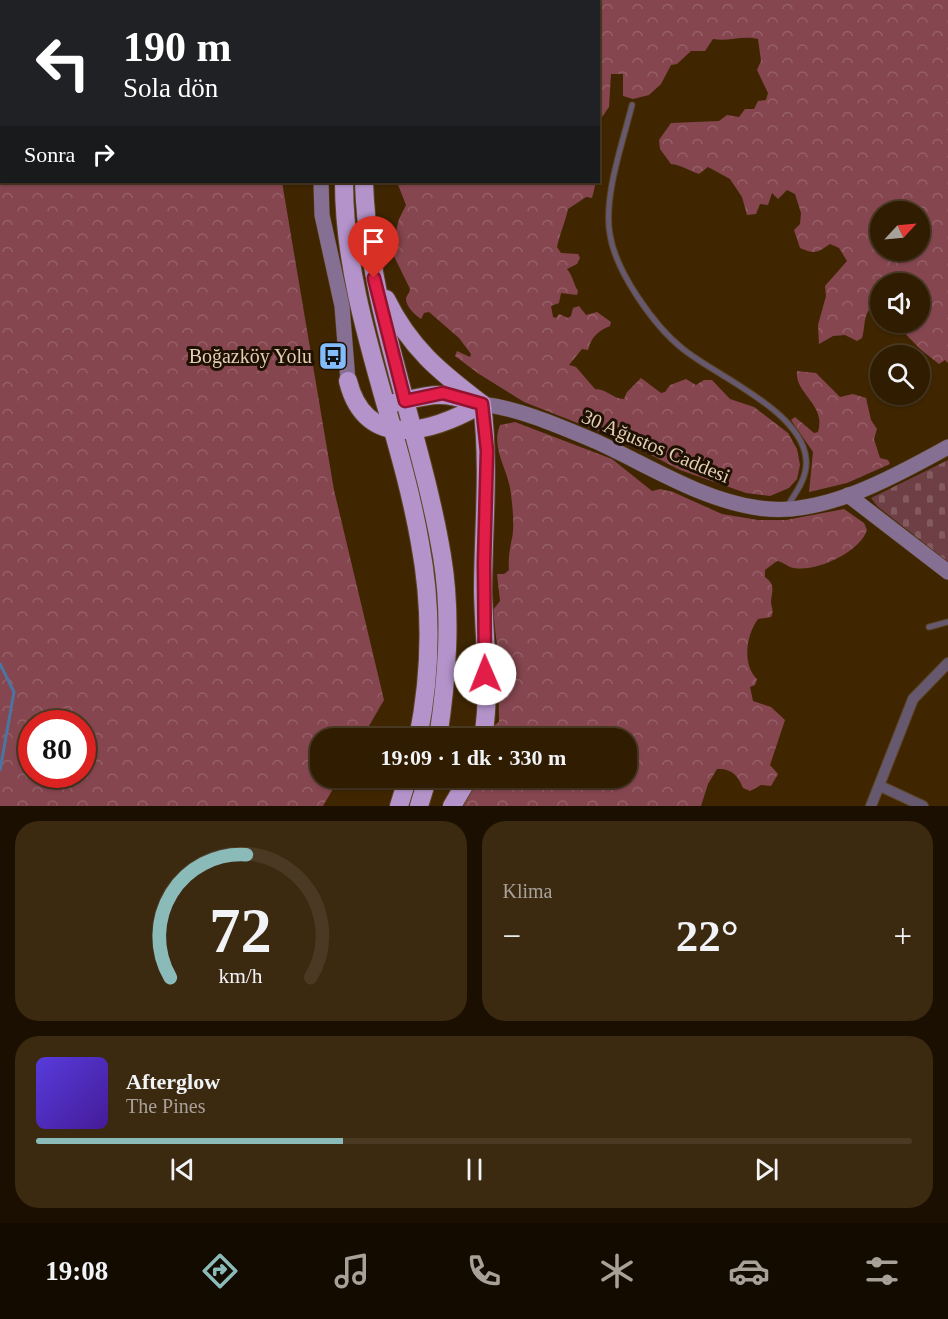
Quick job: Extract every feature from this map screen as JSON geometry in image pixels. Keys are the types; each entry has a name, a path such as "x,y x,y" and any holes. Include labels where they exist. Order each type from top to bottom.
{"highway":[{"path":"344,183 346,225 353,270 375,368 420,541 427,601 427,665 419,728"},
{"path":"364,183 371,265 437,530 447,594 446,678 439,728"},
{"path":"371,265 394,315 416,348 433,366 482,404 487,451 483,591 486,711 484,728"},
{"path":"348,381 359,387 364,386 374,376 375,368"},
{"path":"348,381 358,398 365,402 386,405 443,393 482,404"},
{"path":"348,381 352,398 365,417 393,431 438,424 482,404"},
{"path":"399,806 405,788"},
{"path":"418,806 424,788"},
{"path":"452,806 463,788"}],"main road":[{"path":"321,183 324,226 342,306 348,381"},
{"name":"30 Ağustos Caddesi","path":"482,404 514,410 577,434 687,487 759,508 786,509 848,495 948,447"},
{"path":"848,495 948,572"}],"street":[{"path":"871,806 913,699 948,663"},
{"path":"880,786 923,806"}],"lane":[{"path":"632,105 609,208 610,235 619,262 638,295 668,336 684,350 777,414 796,434 804,448 806,471 786,509"},
{"path":"929,627 948,622"}],"green space":[{"path":"600,0 948,0 948,363 945,360 939,364 930,357 930,345 916,345 905,333 930,333 930,273 870,273 870,309 865,320 862,338 857,341 845,335 833,336 819,344 818,325 826,296 825,286 847,261 839,248 830,244 816,252 800,248 794,230 800,224 801,213 795,194 787,190 778,199 772,193 768,205 760,204 756,214 747,215 742,197 730,179 708,167 699,174 671,164 660,149 659,140 671,123 719,121 727,115 739,117 745,109 754,109 758,101 766,100 768,93 757,70 761,61 758,39 713,39 705,51 691,51 677,64 671,65 661,84 649,95 633,99 623,96 623,74 611,74 609,107 600,120"},
{"path":"0,183 282,183 334,490 384,700 368,728 310,728 310,788 334,788 323,806 0,806"},
{"path":"397,183 596,183 592,198 586,197 568,209 557,247 561,253 578,254 580,258 577,264 567,269 578,291 577,295 561,293 559,303 551,306 553,317 556,318 559,314 568,318 573,308 579,306 586,315 597,312 611,322 610,326 595,335 588,350 582,349 569,365 576,367 595,389 624,399 627,392 641,378 661,393 665,392 670,385 686,379 696,385 704,380 712,380 730,399 754,407 788,433 797,449 800,465 797,479 789,488 770,496 746,493 680,470 626,442 524,402 479,374 455,356 457,351 470,357 471,354 459,338 429,312 424,313 421,319 407,304 406,298 410,289 391,250 399,219 406,205"},
{"path":"797,371 816,373 840,397 853,394 866,398 871,420 877,429 874,439 880,458 888,460 890,464 847,483 809,492 813,452 791,420 795,417 814,433 818,432 820,423 815,407 800,386"},
{"path":"515,422 612,459 652,491 660,489 673,492 722,514 758,520 786,520 844,509 864,523 867,530 863,538 847,553 836,559 814,567 803,568 792,567 777,561 765,570 765,577 772,586 772,613 771,617 758,619 748,641 747,650 749,666 757,679 755,685 750,687 753,701 771,707 785,720 770,765 778,774 771,786 761,785 750,791 743,788 737,776 730,771 717,769 708,784 701,806 459,806 470,788 637,788 637,728 492,728 499,722 498,655 493,610 500,601 497,574 504,574 509,570 513,533 510,488 497,441 500,425"},
{"path":"948,460 948,562 877,506 871,498"}],"waterway":[{"path":"0,664 14,692 0,770"}],"place":[{"name":"Boğazköy Yolu","path":"333,356"}],"route":[{"path":"374,278 405,401 433,393 443,393 482,404 487,451 484,563 485,674"}]}
